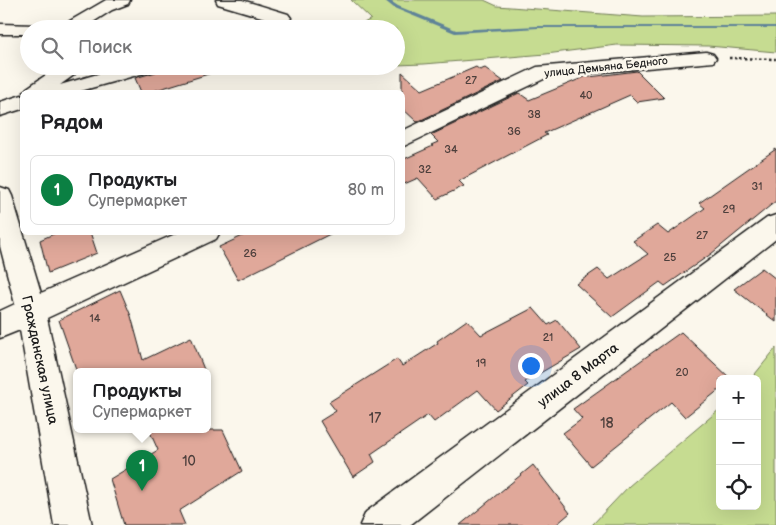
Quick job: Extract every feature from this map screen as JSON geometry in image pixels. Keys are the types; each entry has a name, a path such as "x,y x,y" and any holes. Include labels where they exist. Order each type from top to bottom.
{"street":[{"path":"83,20 106,6 122,0"},
{"path":"224,0 282,18"},
{"path":"0,29 20,29"},
{"name":"улица Демьяна Бедного","path":"405,139 544,71 706,58"},
{"path":"38,90 61,75"},
{"path":"63,90 116,75"},
{"name":"Гражданская улица","path":"0,196 31,311 73,525"},
{"name":"улица 8 Марта","path":"379,525 776,225"},
{"path":"0,325 200,235"}],"path":[{"path":"706,58 776,59"}],"green space":[{"path":"351,0 484,0 497,6 643,17 776,16 776,52 708,46 617,45 546,54 405,65 405,20 369,20 371,19"},
{"path":"776,348 776,525 592,525 629,486 716,412 716,510 761,510 761,375 754,375"}],"building":[{"path":"476,67 480,70 485,68 503,81 417,122 405,111 405,90 402,90 402,75 405,75 422,90"},
{"path":"637,71 664,98 637,102 630,95 544,133 547,135 459,181 464,186 437,199 418,178 405,184 405,159 438,142 431,135 519,93 529,100 587,76"},
{"path":"146,75 205,75 156,90 140,90 135,78"},
{"path":"776,149 776,201 711,254 665,286 660,282 612,317 576,284 598,269 609,279 648,254 633,241 657,225 668,234 705,208 699,203"},
{"path":"51,235 91,235 97,253 48,273 40,240"},
{"path":"245,235 328,235 238,280 219,247"},
{"path":"762,268 776,279 776,322 734,289"},
{"path":"120,290 131,316 143,360 191,337 203,368 76,368 59,320"},
{"path":"533,308 548,325 557,320 581,349 525,382 528,385 496,410 478,390 434,422 428,415 371,454 375,462 353,477 320,421 336,411 329,402 397,359 402,366 438,343 437,341 467,320 481,335"},
{"path":"681,332 727,375 716,375 716,392 685,417 671,402 591,466 563,433 582,419 573,409"},
{"path":"211,430 223,430 242,471 179,511 185,525 124,525 110,479 158,450 150,433 211,433"},
{"path":"533,465 570,513 556,525 460,525"}],"waterway":[{"path":"386,0 396,7 455,32 538,27 776,27"}],"place":[{"name":"Продукты","path":"142,491"}]}
